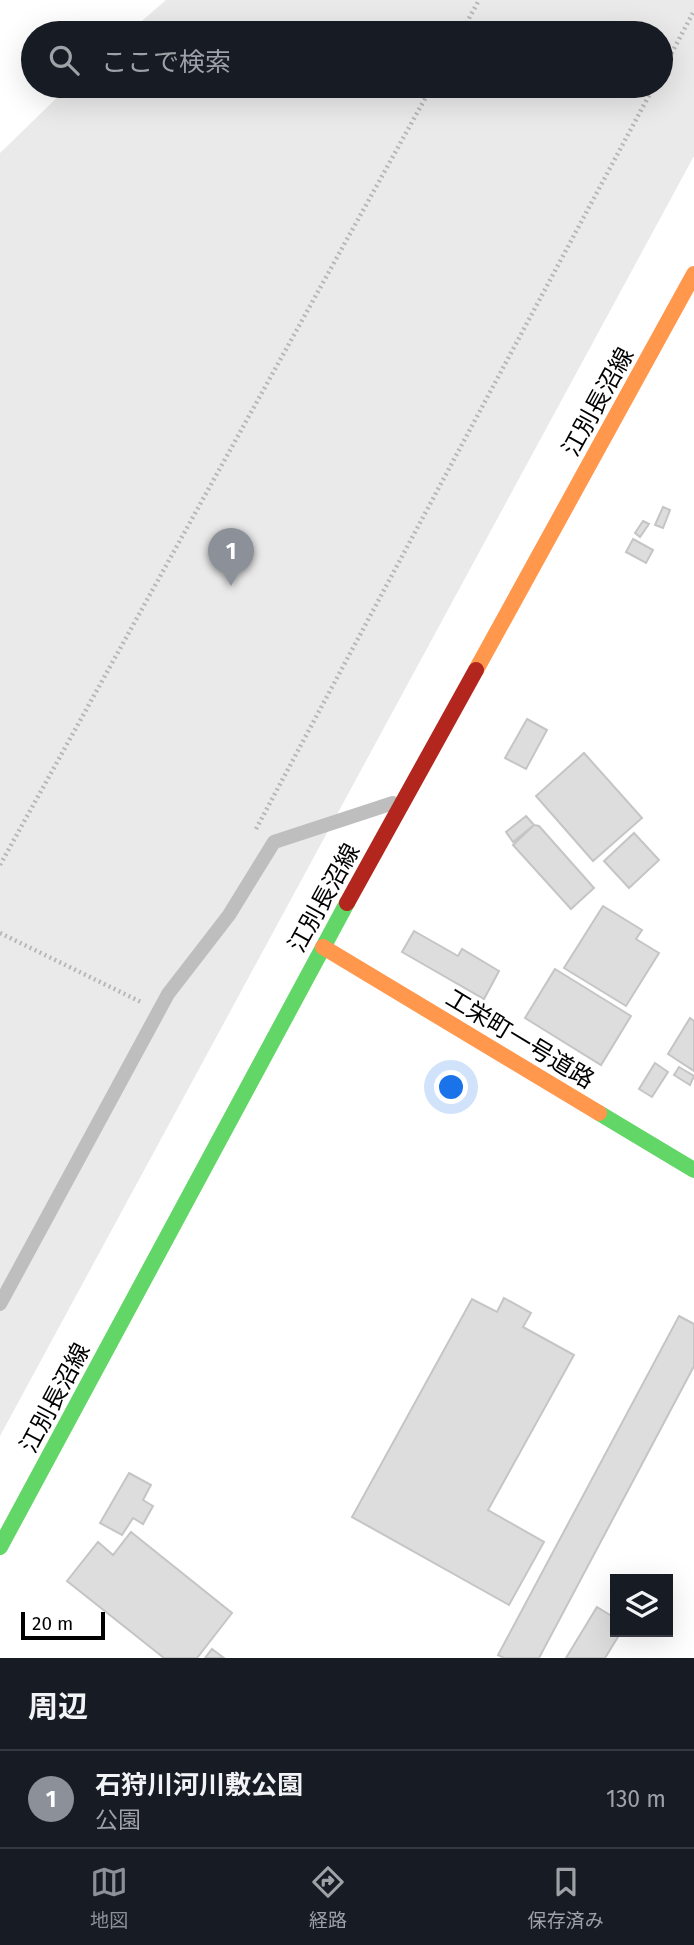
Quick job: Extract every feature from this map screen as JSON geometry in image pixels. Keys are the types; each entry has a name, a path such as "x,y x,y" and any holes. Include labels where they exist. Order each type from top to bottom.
{"main road":[{"name":"江別長沼線","path":"0,1547 323,947 694,274"},
{"name":"工栄町一号道路","path":"323,947 694,1170"}],"lane":[{"path":"0,1304 168,994 229,915 274,842 404,800"}],"path":[{"path":"468,21 479,0"},
{"path":"673,51 694,11"},
{"path":"0,865 425,98"},
{"path":"251,838 648,98"},
{"path":"0,933 159,1011"}],"shaded area":[{"path":"166,0 694,0 694,156 0,1436 0,153 57,98 673,98 673,21 142,21"}],"building":[{"path":"663,507 670,510 663,528 655,525"},
{"path":"643,521 649,524 640,537 635,533"},
{"path":"633,539 653,550 646,563 626,552"},
{"path":"527,719 547,730 526,769 505,758"},
{"path":"584,753 642,818 593,861 536,796"},
{"path":"526,816 534,825 513,842 506,832"},
{"path":"534,825 539,826 594,888 571,909 513,845"},
{"path":"634,833 659,860 629,888 604,861"},
{"path":"603,906 642,930 636,939 659,953 626,1006 564,968"},
{"path":"414,931 458,956 462,949 499,971 484,999 402,952"},
{"path":"555,969 631,1016 601,1065 525,1018"},
{"path":"690,1018 694,1021 694,1071 668,1054"},
{"path":"655,1063 668,1072 652,1097 639,1089"},
{"path":"679,1067 694,1076 690,1085 674,1075"},
{"path":"504,1298 531,1313 523,1327 574,1355 488,1510 544,1542 509,1605 352,1517 472,1299 497,1312"},
{"path":"679,1316 694,1324 694,1366 539,1658 504,1658 498,1655"},
{"path":"129,1473 151,1485 143,1500 153,1506 143,1524 133,1518 122,1535 100,1523"},
{"path":"131,1532 232,1613 197,1658 164,1658 67,1581 98,1542 113,1555"},
{"path":"597,1607 610,1615 610,1637 618,1637 605,1658 566,1658"},
{"path":"212,1649 224,1658 205,1658"}],"traffic: fast":[{"path":"0,1547 347,903"},
{"path":"599,1113 694,1170"}],"traffic: slow":[{"path":"476,670 694,274"},
{"path":"323,947 599,1113"}],"traffic: jam":[{"path":"347,903 476,670"}],"place":[{"name":"石狩川河川敷公園","path":"231,586"}]}
